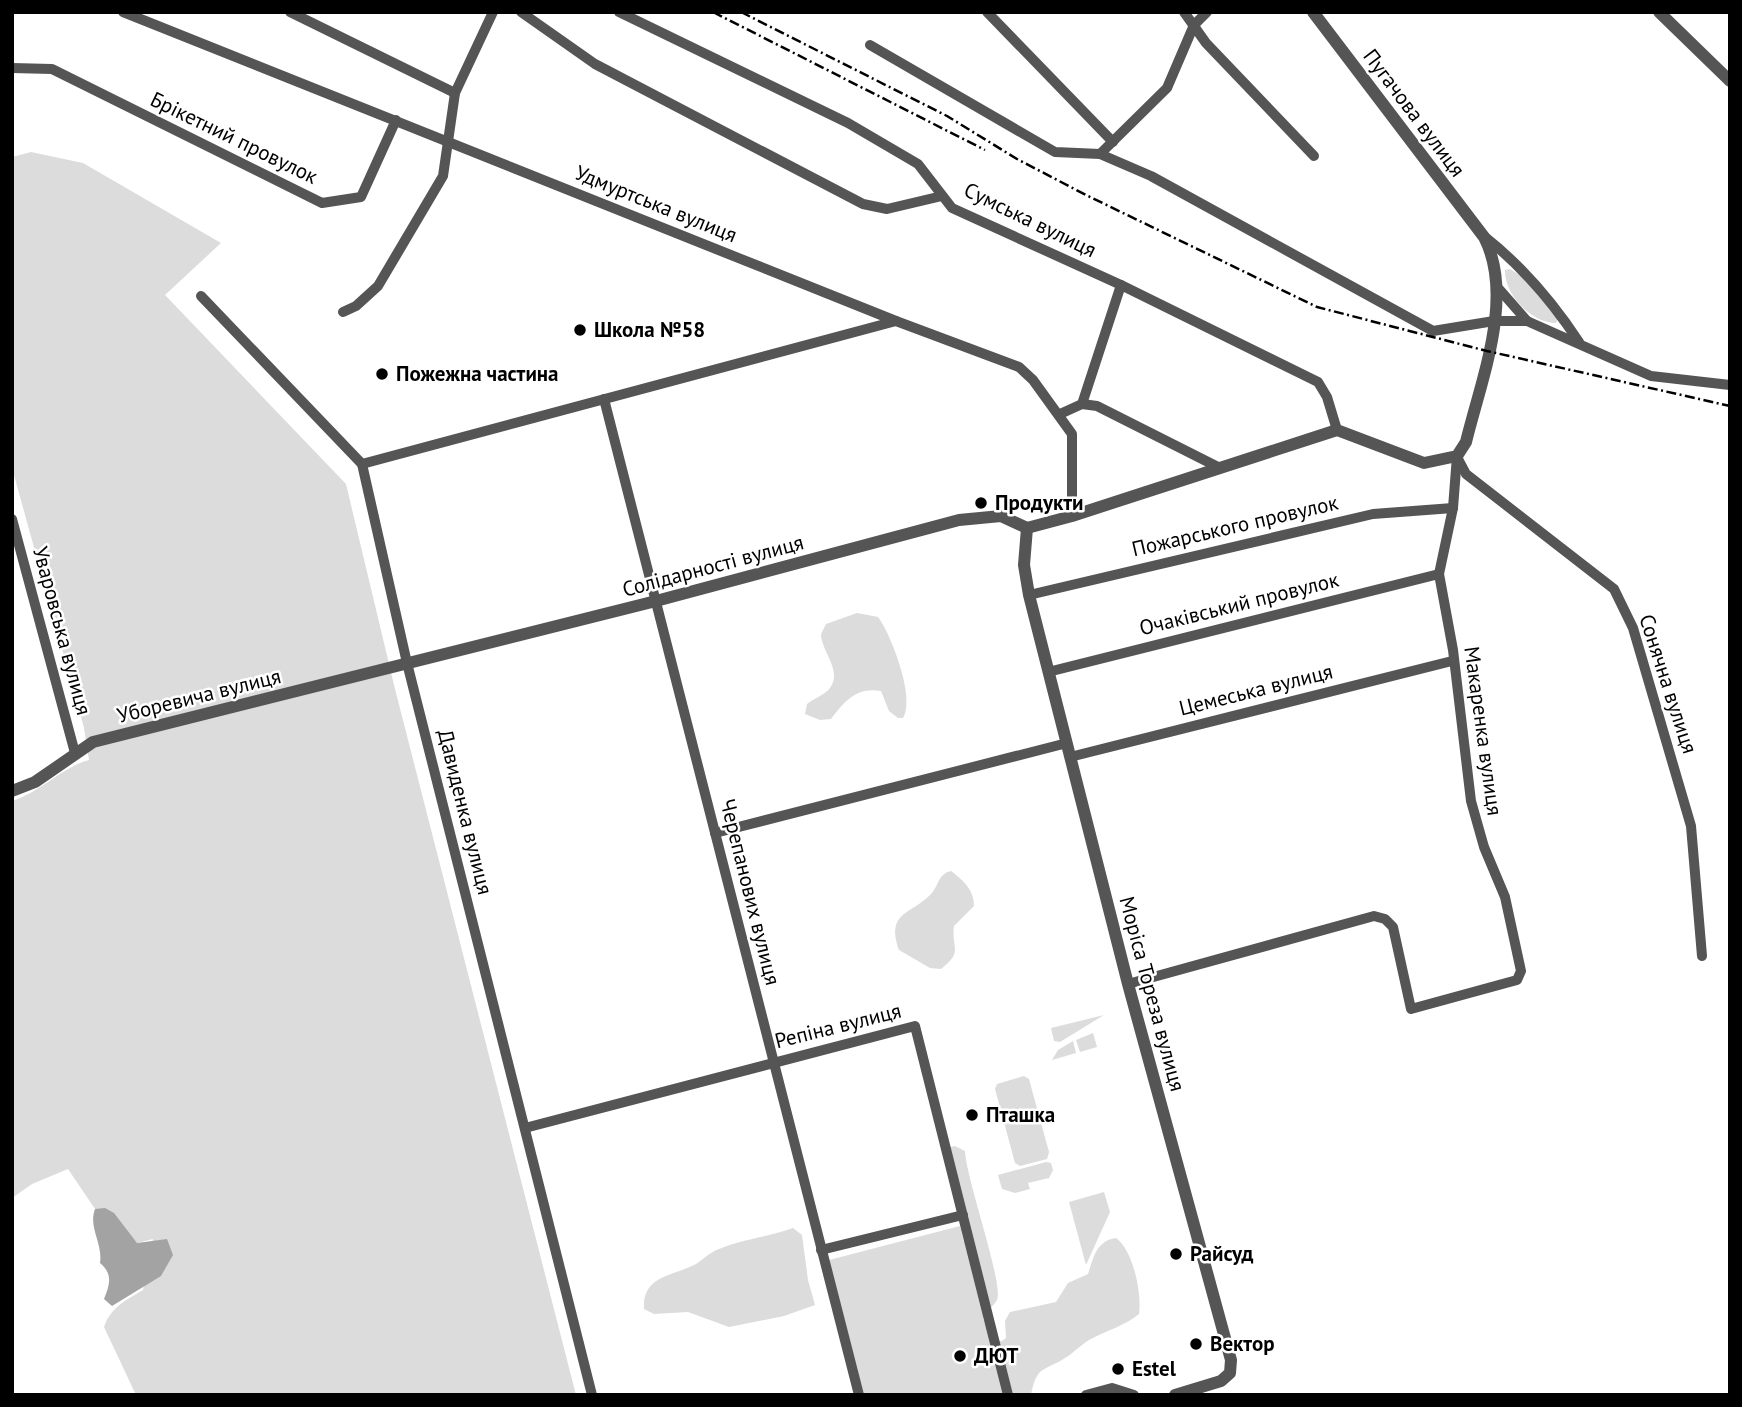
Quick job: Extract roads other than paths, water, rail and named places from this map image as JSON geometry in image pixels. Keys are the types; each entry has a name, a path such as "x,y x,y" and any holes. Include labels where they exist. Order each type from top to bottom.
{"street":[{"name":"Удмуртська вулиця","path":"123,12 896,321 1019,367 1060,414 1072,434 1072,516"},
{"path":"290,12 455,93"},
{"path":"342,312 356,306 378,286 443,176 455,93 493,12"},
{"path":"521,12 595,64 863,204 887,209 942,196"},
{"name":"Сумська вулиця","path":"619,12 848,123 918,164 952,208 1121,285 1318,382 1327,397 1338,430"},
{"path":"987,12 1113,142"},
{"path":"1100,154 1167,89 1194,25 1207,12"},
{"name":"Пугачова вулиця","path":"1313,12 1484,237 1495,263 1499,289 1494,321 1466,442 1457,456"},
{"path":"1659,12 1730,81"},
{"path":"1185,13 1206,43 1314,156"},
{"path":"870,46 1055,152 1100,154 1151,176 1433,331 1494,321 1527,321 1579,342 1611,361 1651,376 1730,385"},
{"name":"Брiкетний провулок","path":"13,67 52,69 322,203 361,197 396,120"},
{"name":"Пугачова вулиця","path":"1484,237 1519,264 1560,312 1579,342"},
{"path":"1082,404 1121,285"},
{"path":"1499,289 1527,321"},
{"path":"201,296 362,464 896,321"},
{"name":"Черепанових вулиця","path":"604,399 859,1395"},
{"path":"1060,414 1082,404 1097,406 1218,467"},
{"path":"1027,528 1338,430 1424,463 1457,456"},
{"name":"Макаренка вулиця","path":"1128,984 1374,916 1385,919 1393,927 1411,1009 1517,980 1521,971 1505,897 1483,847 1471,801 1452,661 1453,650 1439,574 1453,508 1457,456"},
{"name":"Сонячна вулиця","path":"1457,456 1466,474 1614,589 1633,628 1691,826 1702,956"},
{"name":"Давиденка вулиця","path":"362,464 407,663 592,1395"},
{"name":"Пожарського провулок","path":"1029,595 1373,514 1453,508"},
{"name":"Солідарності вулиця","path":"407,663 656,601 959,520 1001,516 1027,528"},
{"name":"Уваровська вулиця","path":"12,519 75,754"},
{"name":"Моріса Тореза вулиця","path":"1027,528 1024,565 1029,595 1128,984 1231,1360 1230,1373 1221,1381 1175,1395"},
{"name":"Очакiвський провулок","path":"1048,672 1439,574"},
{"name":"Цемеська вулиця","path":"1070,757 1452,661"},
{"name":"Уборевича вулиця","path":"12,791 35,782 93,742 407,663"},
{"path":"715,833 1067,743"},
{"name":"Репiна вулиця","path":"525,1128 915,1026 1008,1395"},
{"path":"821,1250 963,1215"},
{"path":"1086,1395 1112,1388 1134,1395"}],"railway":[{"path":"713,12 985,150"},
{"path":"741,12 947,116 1017,159 1086,195 1317,307 1487,351 1730,406"}],"place":[{"name":"Школа №58","path":"580,330"},
{"name":"Пожежна частина","path":"382,374"},
{"name":"Продукти","path":"981,503"},
{"name":"Пташка","path":"972,1115"},
{"name":"Райсуд","path":"1176,1254"},
{"name":"Вектор","path":"1196,1344"},
{"name":"ДЮТ","path":"960,1356"},
{"name":"Estel","path":"1118,1369"}]}
